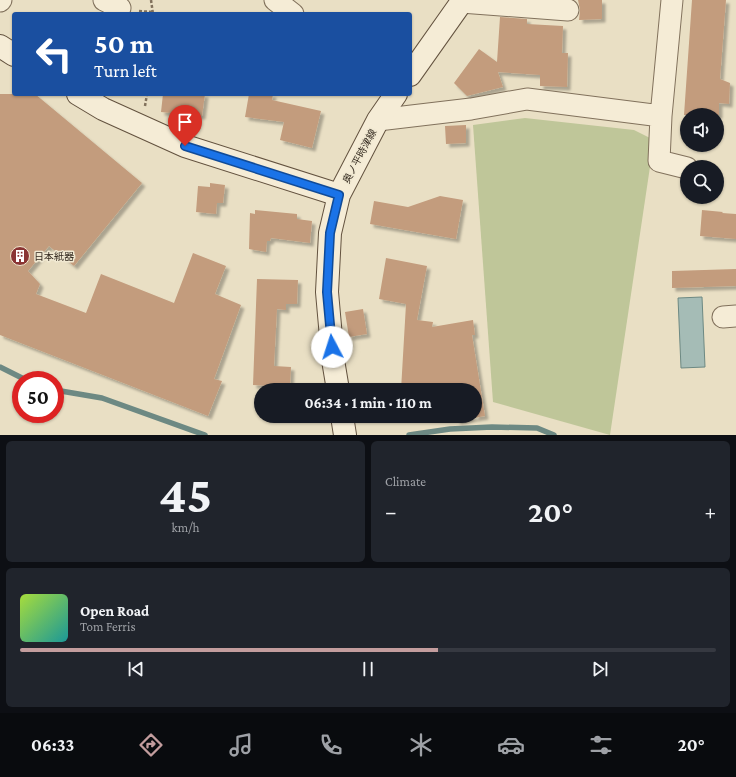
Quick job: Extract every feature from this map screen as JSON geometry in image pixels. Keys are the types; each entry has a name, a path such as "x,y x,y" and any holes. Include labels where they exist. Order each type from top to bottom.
{"main road":[{"path":"412,72 459,2"},
{"path":"0,46 12,54"},
{"path":"81,96 104,109 185,146 339,195"},
{"name":"奥ノ平時津線","path":"337,383 333,360 327,292 330,233 339,195 378,120 395,96"}],"street":[{"path":"275,0 290,12"},
{"path":"672,0 661,116 659,161 680,166"},
{"path":"459,2 568,10"},
{"path":"378,120 470,109 527,99 661,116"}],"path":[{"path":"151,0 153,12"}],"green space":[{"path":"525,118 634,130 654,140 610,435 493,402 473,125"}],"water":[{"path":"702,297 705,367 681,368 678,298"}],"building":[{"path":"578,0 602,0 602,19 579,20 580,10"},
{"path":"692,0 726,0 720,79 730,83 729,104 719,103 719,108 684,108"},
{"path":"500,17 527,19 527,24 563,26 562,53 568,53 567,87 540,86 540,75 498,72 503,87 467,96 454,83 479,49 497,62"},
{"name":"日本紙器","path":"0,94 12,94 12,96 37,96 142,183 74,266 49,246 28,271 40,284 36,294 86,313 101,274 174,303 193,253 226,266 215,294 241,305 214,379 222,381 208,416 0,335"},
{"path":"163,96 205,96 202,116 161,112"},
{"path":"249,96 273,96 272,100 321,111 312,148 280,140 284,122 245,117"},
{"path":"466,125 466,143 446,144 445,126"},
{"path":"210,183 225,185 223,203 217,203 216,214 196,212 198,186 210,187"},
{"path":"440,196 463,200 456,239 370,224 374,201 408,207"},
{"path":"255,210 297,214 297,219 312,221 310,243 271,238 270,241 267,241 266,252 249,249 250,213 255,214"},
{"path":"702,210 736,214 736,239 700,236"},
{"path":"386,258 427,266 417,320 433,322 432,327 473,320 475,335 472,335 480,383 401,383 406,304 379,299"},
{"path":"736,269 736,286 672,288 672,271"},
{"path":"257,279 298,280 297,304 286,304 286,310 277,309 274,366 291,367 290,383 254,383 253,385"},
{"path":"363,309 367,334 349,337 345,312"},
{"path":"482,397 485,416 482,417"}],"waterway":[{"path":"0,367 12,373"},
{"path":"64,392 102,398 205,435"},
{"path":"409,435 450,429 492,427 537,428 554,435"}],"place":[{"name":"日本紙器","path":"20,256"}],"route":[{"path":"185,146 339,195 330,233 327,292 332,347"}]}
